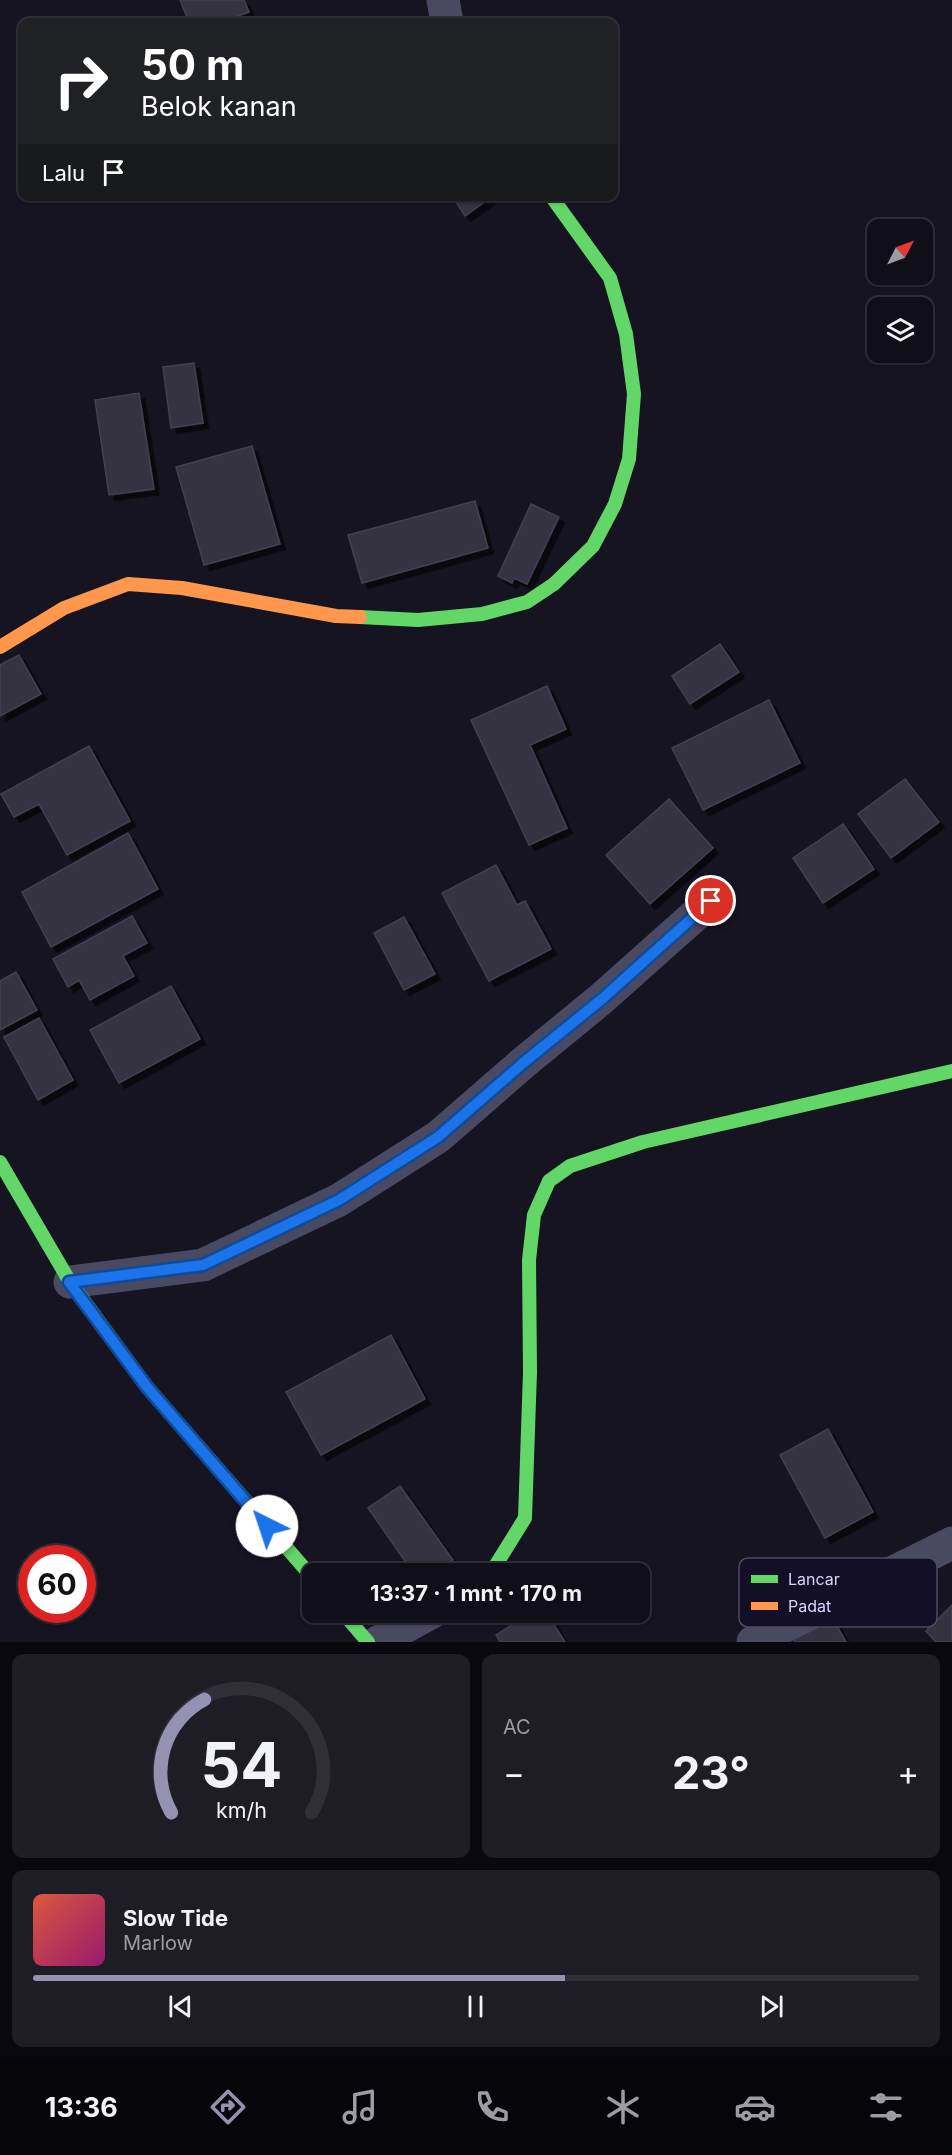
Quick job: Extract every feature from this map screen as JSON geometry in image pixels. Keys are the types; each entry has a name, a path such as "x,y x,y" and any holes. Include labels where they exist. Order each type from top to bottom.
{"street":[{"path":"443,0 446,18"},
{"path":"0,648 64,608 128,584 182,588 336,616 418,620 482,614 526,602 554,584 593,546 615,504 629,459 634,394 626,334 610,278 554,201"},
{"path":"69,1282 203,1265 339,1200 438,1137 523,1063 602,999 711,901"},
{"path":"497,1563 525,1518 530,1372 529,1260 534,1215 549,1181 570,1166 644,1142 952,1071"},
{"path":"0,1162 69,1282 147,1387 302,1566"},
{"path":"922,1558 952,1543"},
{"path":"352,1623 368,1642"},
{"path":"378,1642 412,1623"},
{"path":"753,1642 783,1627"}],"building":[{"path":"180,0 244,0 249,12 232,18 187,18"},
{"path":"455,201 486,201 465,216"},
{"path":"194,363 203,423 171,428 163,367"},
{"path":"139,393 154,489 109,495 95,400"},
{"path":"252,446 280,544 204,565 176,467"},
{"path":"475,501 488,548 362,583 348,535"},
{"path":"531,504 559,517 527,584 514,578 512,583 498,576"},
{"path":"720,644 739,672 690,704 672,676"},
{"path":"19,655 41,694 0,716 0,665"},
{"path":"547,686 566,729 530,745 567,828 529,845 471,720"},
{"path":"769,700 800,763 703,810 672,748"},
{"path":"89,746 130,821 67,855 39,804 14,817 1,794"},
{"path":"905,779 939,822 891,858 858,814"},
{"path":"669,799 713,848 650,904 606,855"},
{"path":"843,824 874,869 823,903 793,858"},
{"path":"128,833 158,889 51,947 22,892"},
{"path":"496,865 517,905 525,901 551,949 489,981 442,893"},
{"path":"132,916 147,943 123,956 134,976 90,1000 79,980 68,987 53,959"},
{"path":"404,917 435,974 404,990 374,933"},
{"path":"16,972 37,1010 0,1030 0,981"},
{"path":"171,986 200,1039 119,1083 90,1030"},
{"path":"39,1018 73,1080 38,1100 4,1037"},
{"path":"391,1335 425,1399 321,1455 286,1392"},
{"path":"828,1429 873,1512 825,1538 780,1455"},
{"path":"400,1486 453,1560 449,1563 406,1563 368,1508"},
{"path":"952,1605 952,1642 936,1642 926,1631 930,1627 937,1627 937,1620"},
{"path":"515,1623 553,1623 565,1642 500,1642 496,1635"},
{"path":"796,1627 838,1627 846,1642 795,1642 789,1631"}],"traffic: fast":[{"path":"360,617 418,620 482,614 527,602 554,584 593,546 615,504 629,459 634,394 626,334 610,278 555,201"},
{"path":"497,1563 525,1518 530,1372 529,1260 534,1215 549,1181 570,1166 643,1142 952,1071"},
{"path":"0,1162 70,1282 147,1387 302,1565"},
{"path":"352,1623 368,1642"}],"traffic: slow":[{"path":"0,647 64,608 128,584 182,588 336,616 360,617"}],"route":[{"path":"267,1526 147,1387 69,1282 203,1265 339,1200 438,1137 523,1063 602,999 711,901"}]}
